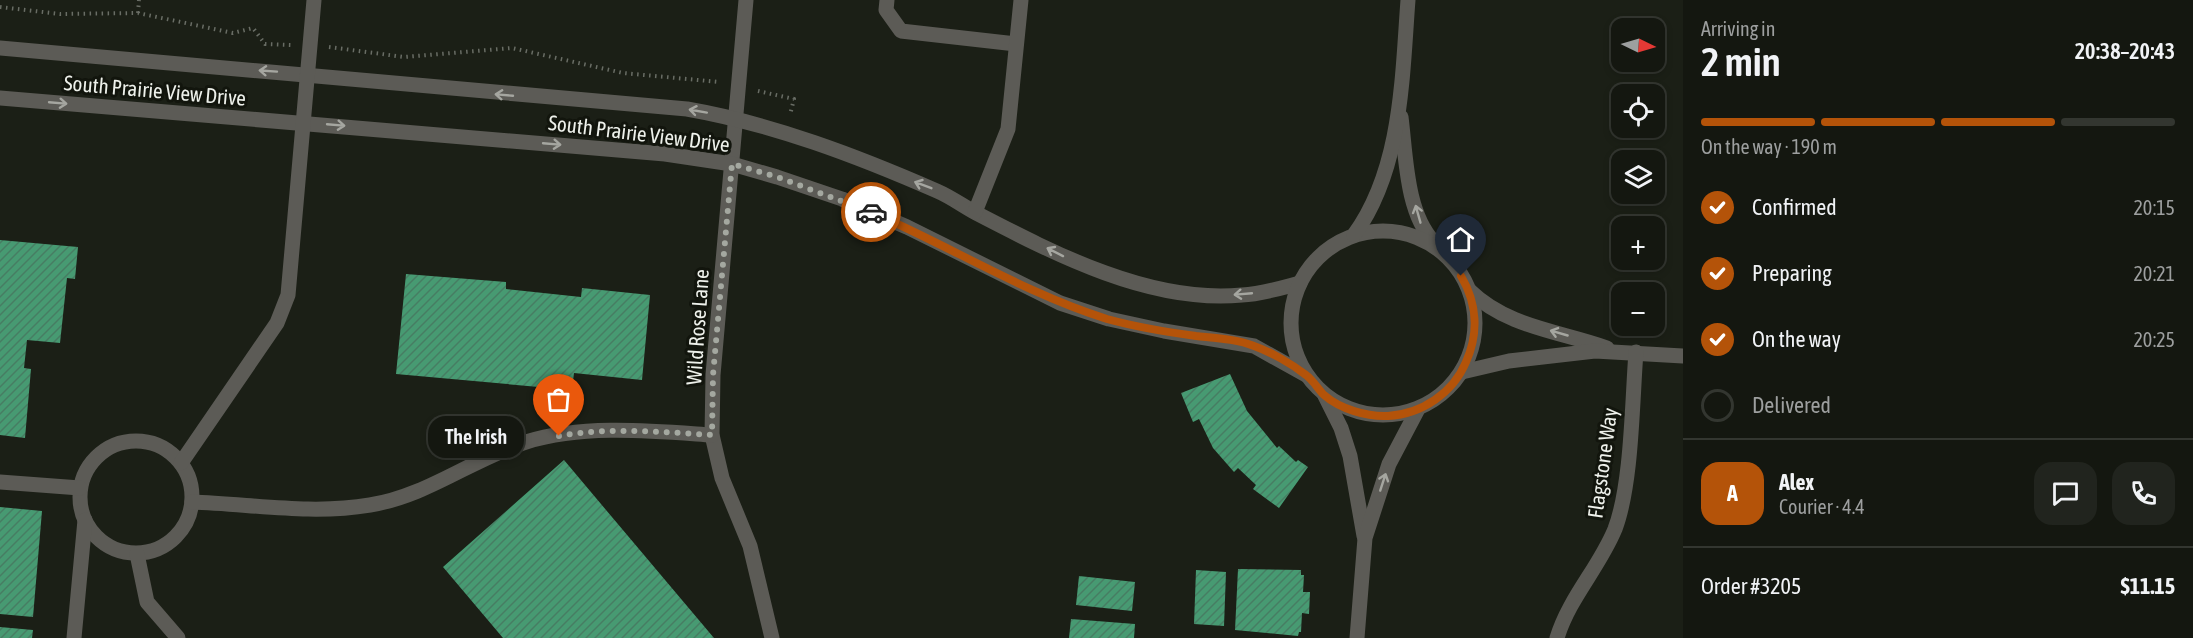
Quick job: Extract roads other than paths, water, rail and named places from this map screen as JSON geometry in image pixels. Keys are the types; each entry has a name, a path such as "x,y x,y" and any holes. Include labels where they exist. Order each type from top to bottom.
{"street":[{"path":"181,463 271,332 288,295 305,123 314,0"},
{"name":"Wild Rose Lane","path":"746,0 713,375 712,435 722,478 750,546 772,638"},
{"path":"887,0 886,10 901,31 1016,44"},
{"path":"975,212 1008,129 1021,0"},
{"path":"1354,235 1376,200 1399,108 1408,0"},
{"name":"South Prairie View Drive","path":"0,48 472,92 687,109 737,118 809,142 929,188 1069,259 1119,278 1197,294 1241,296 1300,283"},
{"name":"South Prairie View Drive","path":"0,98 664,154 732,164 842,200 907,227 1060,303 1142,327 1254,346 1306,375"},
{"path":"1325,396 1343,407 1366,414 1389,416 1418,410 1448,390 1462,372 1473,346 1476,319 1470,291 1452,260 1423,231 1408,171 1399,108"},
{"path":"1365,538 1350,456 1341,428 1325,396 1306,375 1295,350 1291,326 1293,301 1300,283 1320,256 1336,244 1354,235 1381,230 1401,232 1436,247 1452,260"},
{"path":"1470,291 1494,312 1513,321 1615,351"},
{"path":"1462,372 1509,361 1615,351 1683,357"},
{"name":"Flagstone Way","path":"1557,638 1562,621 1596,567 1615,528 1623,494 1636,352"},
{"path":"1357,638 1365,538 1389,464 1418,410"},
{"path":"192,502 316,511 371,505 429,488 475,462 527,441 575,433 657,431 712,435"},
{"path":"74,638 85,520 80,489 88,467 98,455 115,444 132,440 150,442 167,449 181,463 190,481 192,502 186,522 173,540 154,550 137,554 116,550 96,537 85,520"},
{"path":"0,482 80,489"},
{"path":"137,554 147,602 178,638"}],"place":[{"name":"The Irish","path":"559,436"}]}
